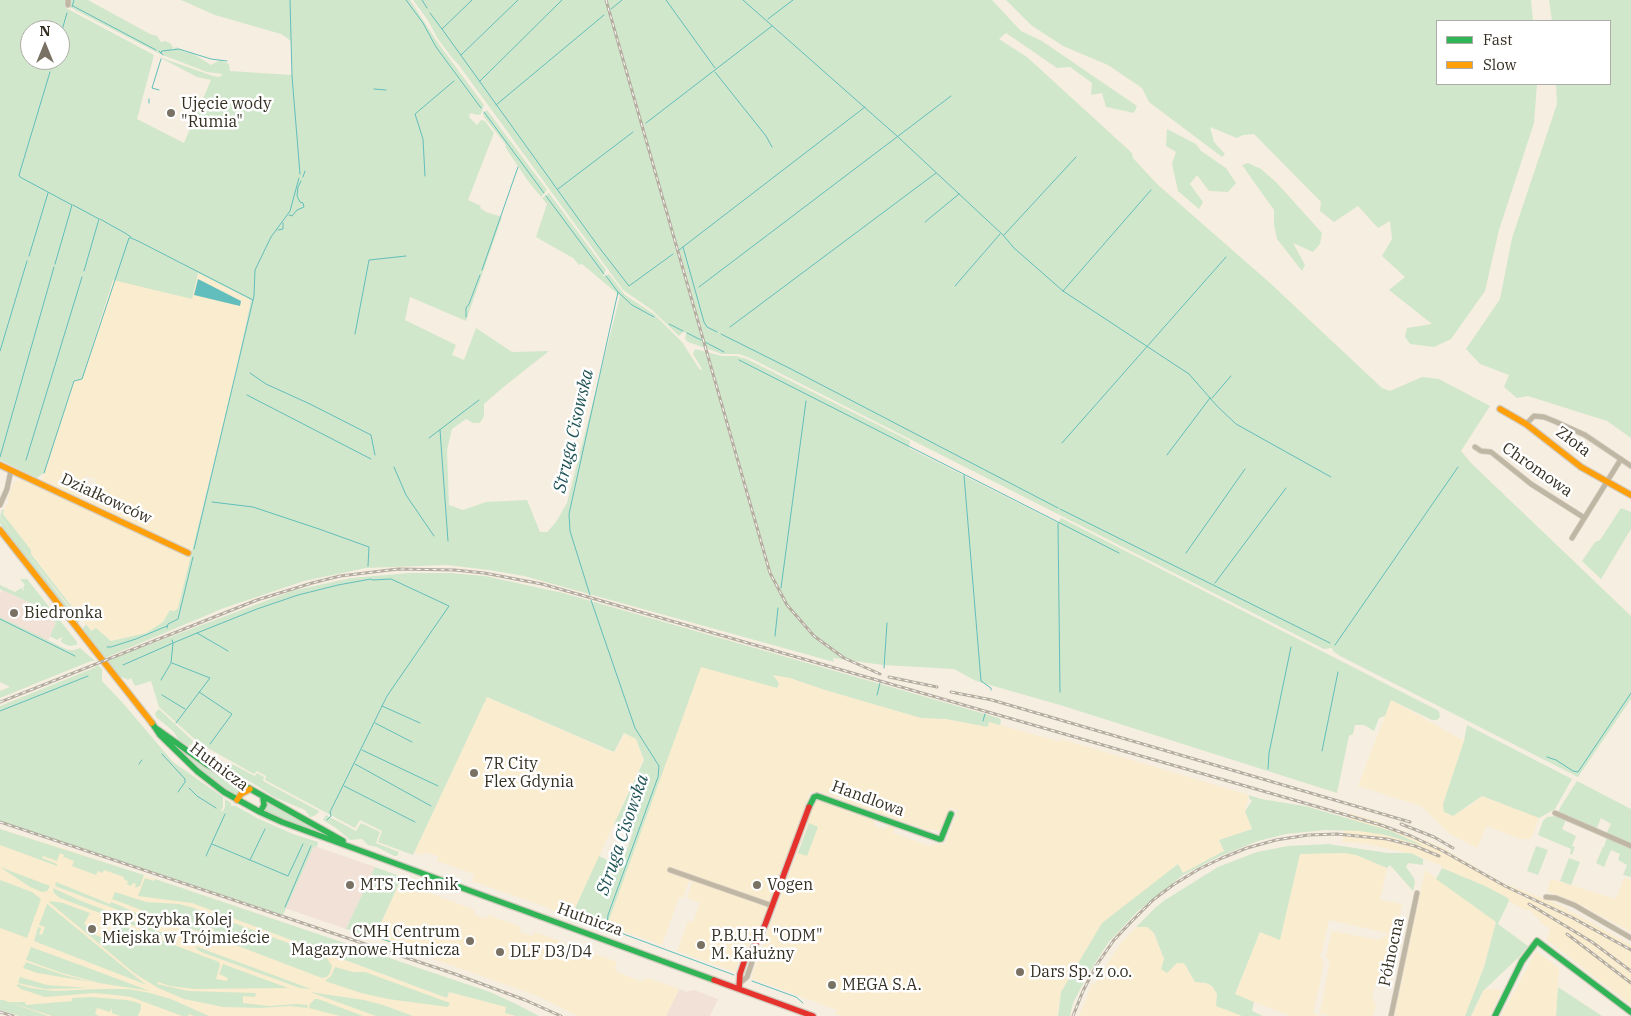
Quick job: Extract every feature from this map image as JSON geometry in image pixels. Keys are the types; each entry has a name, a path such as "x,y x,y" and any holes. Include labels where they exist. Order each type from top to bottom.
{"main road":[{"name":"Złota","path":"1500,409 1526,424 1581,467 1631,495"},
{"name":"Działkowców","path":"0,465 188,553"},
{"name":"Hutnicza","path":"0,532 160,735 183,759 217,787 237,800 312,834 740,986 814,1016"},
{"name":"Hutnicza","path":"157,730 189,753 250,790 358,849"},
{"path":"183,759 189,753"},
{"path":"237,800 241,794 250,790"},
{"name":"Handlowa","path":"740,986 740,974 745,959 751,953 765,925 807,810 814,797 817,796 838,803 939,839 941,839 951,814"},
{"path":"260,812 264,805 263,797"},
{"path":"312,834 316,826"},
{"path":"1495,1016 1522,961 1537,940 1631,1012"}],"street":[{"path":"1526,424 1534,416 1544,417 1585,436 1631,466"},
{"name":"Chromowa","path":"1475,447 1481,451 1490,452 1531,484 1584,517"},
{"name":"Chromowa","path":"1572,538 1620,459"},
{"path":"0,505 12,470"},
{"path":"1555,813 1631,846"},
{"path":"670,870 772,906"},
{"name":"Północna","path":"1391,1016 1417,893"},
{"path":"1546,897 1556,898 1574,905 1631,938"}],"shaded area":[{"path":"127,237 251,300 234,380 178,608 174,611 170,610 163,622 146,633 111,641 96,628 91,631 31,554 3,514 5,506 9,503 7,499 14,482 20,480 40,486 74,380 82,378","holes":["86,476 96,479 90,503 80,498"]},
{"path":"2,590 50,612 56,623 48,641 0,617 0,594"},
{"path":"701,666 777,688 779,683 773,675 790,678 921,718 946,719 988,727 989,722 1061,742 1061,739 1249,795 1245,811 1252,829 1219,840 1224,851 1183,873 1177,864 1061,992 1057,1016 841,1016 835,1014 837,1010 751,978 813,806 817,801 823,801 874,820 874,825 877,827 885,829 888,825 895,828 893,833 930,846 933,844 945,844 958,810 950,808 941,832 932,829 930,831 843,801 839,797 837,798 818,791 818,793 810,792 764,922 742,954 735,972 677,951 688,921 693,922 700,903 687,898 692,882 689,881 683,898 679,897 662,945 611,927 609,920"},
{"path":"487,697 614,753 625,734 636,739 643,760 571,918 472,881 474,874 437,861 438,856 424,852 422,855 414,852"},
{"path":"1391,700 1464,741 1443,804 1444,812 1453,816 1482,796 1539,818 1531,839 1520,839 1487,826 1477,848 1450,834 1421,806 1358,786"},
{"path":"1349,813 1382,823 1441,847 1501,882 1567,908 1570,913 1572,912 1631,945 1631,1005 1547,940 1550,928 1545,926 1530,910 1525,910 1509,901 1508,898 1485,886 1415,855 1368,844 1342,842"},
{"name":"PKP Szybka Kolej Miejska w Trójmieście","path":"0,829 66,849 271,918 267,931 447,998 449,992 507,1007 505,1013 516,1016 29,1016 0,1007"},
{"path":"314,846 375,867 346,929 285,908"},
{"path":"1344,853 1356,855 1387,868 1380,900 1402,904 1396,935 1329,920 1320,955 1324,963 1313,1014 1323,1016 1291,1016 1235,995 1260,932 1280,940 1300,854"},
{"path":"1425,870 1496,922 1484,967 1465,1016 1394,1016"},
{"path":"1624,878 1631,880 1631,932 1581,905 1547,891 1551,879 1616,899"},
{"path":"400,882 475,910 474,915 487,919 488,915 521,927 520,932 532,936 534,932 571,945 570,949 582,954 584,950 617,962 615,967 617,971 603,1002 617,972 640,981 648,978 679,989 666,1016 578,1016 538,996 374,938"},
{"path":"1136,927 1147,927 1154,933 1164,959 1161,969 1174,967 1177,963 1184,963 1195,982 1206,983 1212,986 1217,994 1216,1006 1242,1016 1079,1016 1092,984 1094,985 1120,944"},
{"path":"1332,931 1378,940 1388,934 1399,945 1391,985 1376,982 1372,997 1376,1006 1373,1016 1332,1016 1320,1014 1330,961 1326,956"},
{"path":"1536,951 1559,968 1556,1016 1501,1016"},
{"path":"679,989 686,992 694,990 718,999 710,1016 666,1016"},
{"path":"1485,989 1502,990 1490,1016 1471,1016"}],"green space":[{"path":"0,0 67,0 66,8 154,55 137,119 184,143 211,80 197,77 159,57 213,76 219,77 223,74 207,72 160,54 75,10 71,7 70,0 88,0 157,36 161,42 170,43 173,47 172,50 176,47 186,52 191,52 211,65 220,60 229,64 230,71 292,75 291,41 281,34 215,15 181,0 410,0 438,43 484,105 481,114 470,113 469,117 477,125 481,120 485,121 494,133 468,200 481,206 480,208 486,212 502,217 466,321 410,297 405,320 456,345 452,355 464,360 476,328 512,352 549,351 484,404 484,416 480,423 473,423 466,419 452,429 447,450 449,505 463,510 486,502 527,500 540,532 547,532 556,522 567,503 620,296 582,264 579,265 573,258 536,237 547,204 542,198 549,193 606,270 603,275 609,274 625,295 654,314 682,342 700,370 702,369 693,354 695,349 722,356 736,356 747,359 910,441 909,448 1058,523 1061,518 1439,711 1440,717 1437,720 1432,720 1391,700 1385,716 1379,718 1374,731 1364,725 1355,725 1353,734 1349,736 1337,793 1060,705 976,681 954,669 883,665 833,658 834,662 524,576 446,565 366,568 304,581 224,608 105,658 82,630 86,624 91,631 96,628 111,641 146,633 163,622 170,610 174,611 178,608 234,380 251,300 198,273 192,299 113,280 82,379 74,380 45,472 37,478 0,460"},
{"path":"413,0 992,0 1021,31 1042,41 1137,106 1134,113 1106,107 1102,93 1091,95 1092,83 1070,67 1057,68 1006,33 999,39 1027,57 1132,153 1133,158 1157,184 1270,283 1382,388 1390,391 1422,377 1439,379 1490,406 1461,451 1471,463 1631,616 1631,699 1578,777 1340,656 1332,648 1324,649 750,358 739,354 722,354 688,342 685,339 686,333 683,332 679,336 652,310 623,290 438,39 427,19"},
{"path":"1006,0 1531,0 1533,20 1436,20 1436,85 1537,85 1534,123 1499,230 1485,291 1451,339 1434,347 1410,344 1405,337 1407,328 1432,324 1389,290 1405,277 1382,256 1392,239 1390,221 1378,228 1358,206 1334,222 1320,211 1321,202 1254,134 1243,135 1237,138 1210,127 1214,142 1225,154 1222,157 1149,102 1142,88 1108,65 1063,46 1031,25"},
{"path":"1549,0 1631,0 1631,438 1607,421 1528,396 1517,398 1504,387 1509,375 1480,364 1466,349 1500,299 1512,238 1557,104 1556,85 1611,85 1611,20 1552,20"},
{"path":"487,110 547,190 541,197 505,147 506,145 484,117 483,113"},
{"path":"1167,129 1196,144 1201,151 1226,168 1236,183 1228,192 1209,191 1197,175 1190,184 1203,202 1199,209 1178,191 1172,164 1176,152 1166,146"},
{"path":"1248,163 1261,169 1276,182 1322,233 1320,244 1313,252 1293,243 1305,265 1302,271 1277,239 1274,210 1242,165"},
{"path":"1621,508 1631,512 1631,529 1601,579 1582,561 1595,542 1600,540"},
{"path":"2,510 4,510 3,514 31,550 31,554 81,621 19,543 80,622 75,622 0,523 0,517 15,537 0,516"},
{"path":"410,573 450,573 485,576 563,593 999,718 1001,720 1000,725 989,722 988,727 946,719 921,718 790,678 773,675 779,683 777,688 701,667 609,920 608,934 571,921 568,917 571,917 599,856 621,867 633,832 614,824 644,760 636,739 624,733 614,752 487,697 413,855 378,842 382,831 360,820 355,828 265,780 266,776 257,771 254,774 199,743 159,707 151,681 135,686 131,678 128,680 122,677 119,678 106,661 292,591 351,578"},
{"path":"20,579 27,579 77,642 77,645 69,646 61,642 62,637 57,640 50,636 56,623 50,612 0,589 0,585 15,592 21,588 24,591 23,587 25,585"},
{"path":"0,617 68,650 80,648 95,661 0,698 0,691 10,687 0,682"},
{"path":"98,665 102,669 102,681 173,762 223,797 221,811 225,807 225,799 231,803 231,806 236,806 259,819 293,834 318,842 317,847 314,846 283,915 0,821 0,706"},
{"path":"159,709 193,741 192,744 188,746 179,740 173,731 156,717 155,713"},
{"path":"1467,725 1572,779 1555,809 1539,818 1482,796 1453,816 1444,812 1443,804 1464,741"},
{"path":"188,758 245,789 236,796 218,785 187,760"},
{"path":"232,764 255,776 257,773 264,777 263,781 319,811 318,813 310,817 305,810 274,797 251,782 227,771 227,767"},
{"path":"1577,781 1631,809 1631,844 1606,834 1611,824 1601,818 1596,830 1558,813"},
{"path":"1249,795 1261,799 1305,806 1391,831 1424,846 1385,835 1360,831 1325,830 1286,834 1258,841 1218,857 1183,875 1137,912 1108,943 1087,976 1073,1003 1070,1016 1058,1016 1061,992 1102,923 1178,864 1183,873 1224,851 1219,840 1252,829 1245,811 1252,801"},
{"path":"265,800 311,825 312,828 308,830 264,811"},
{"path":"326,815 356,831 361,823 380,832 376,843 399,852 397,856 368,845 362,839 350,840 323,820"},
{"path":"1556,816 1566,820 1562,829 1576,836 1572,846 1575,847 1572,855 1570,854 1571,849 1538,835 1543,821 1547,817"},
{"path":"809,823 818,827 807,856 798,853"},
{"path":"0,829 144,875 140,886 135,888 136,884 133,883 131,886 127,884 128,881 124,880 124,877 104,870 102,873 98,871 96,875 72,866 74,861 64,857 62,862 64,855 60,853 57,861 43,856 42,858 57,864 57,866 0,845"},
{"path":"1607,837 1631,848 1631,877 1623,875 1627,865 1618,860 1620,854 1611,850 1604,867 1596,863"},
{"path":"1328,844 1388,853 1411,853 1423,859 1423,865 1408,863 1406,867 1414,878 1413,891 1390,865 1387,868 1356,855 1344,853 1300,854 1280,940 1260,932 1235,994 1254,1002 1252,1011 1263,1016 1242,1016 1216,1006 1217,994 1212,986 1206,983 1195,982 1184,963 1177,963 1167,973 1161,969 1164,959 1154,933 1147,927 1136,927 1165,900 1218,867 1257,852 1288,846"},
{"path":"1536,846 1548,850 1538,875 1527,871"},
{"path":"1569,858 1580,862 1571,885 1560,881"},
{"path":"0,867 50,886 47,891 42,892 30,887"},
{"path":"375,867 402,877 374,938 346,929"},
{"path":"1442,868 1508,898 1509,901 1498,924 1528,946 1483,991 1471,1016 1465,1016 1484,967 1496,922 1436,879"},
{"path":"145,878 154,881 155,879 490,992 539,1016 516,1016 505,1013 506,1007 449,992 447,998 192,903 138,896"},
{"path":"0,880 32,892 41,899 27,938 0,928"},
{"path":"56,882 110,904 111,902 142,916 126,913 55,886"},
{"path":"53,888 173,937 172,940 60,898 54,893"},
{"path":"115,892 146,902 179,904 191,907 326,957 332,966 330,973 327,977 322,978 212,936 214,929 204,926 201,932 185,927 187,922 185,921 182,925 112,899"},
{"path":"50,901 63,903 90,913 84,924 87,926 86,931 103,938 103,941 108,943 109,939 119,943 121,937 112,933 116,923 219,962 220,965 216,979 227,981 228,978 219,974 223,964 288,988 194,989 170,986 158,982 157,984 188,991 256,993 255,997 243,996 243,1003 269,1006 308,1005 307,1008 290,1006 260,1008 223,1007 184,999 158,988 134,973"},
{"path":"47,904 147,985 34,941 38,927 41,928 39,934 42,935 45,927 39,925"},
{"path":"195,946 311,989 300,988 201,952"},
{"path":"31,947 150,991 99,983 62,973 26,960"},
{"path":"26,962 92,982 37,973 23,968"},
{"path":"335,967 353,972 365,972 450,1003 448,1007 388,999 361,993 325,981 331,976"},
{"path":"20,977 47,985 89,988 45,989 18,983"},
{"path":"17,984 54,991 128,989 171,999 209,1016 189,1014 188,1016 182,1016 131,997 116,995 94,993 45,997 21,989"},
{"path":"1558,987 1602,1016 1556,1016"},
{"path":"310,992 364,1000 413,1016 376,1016"},
{"path":"91,997 127,1000 139,1003 141,1008 138,1016 120,1016 112,1013 112,1008 110,1012 97,1008 95,1014 99,1016 52,1016 9,1002 25,1002 26,1005 72,1001 72,998"},
{"path":"315,999 363,1016 340,1016 309,1008"},
{"path":"0,1000 48,1016 19,1016 0,1010"}],"water":[{"path":"198,279 241,301 240,306 194,295"}],"waterway":[{"path":"72,7 74,0"},
{"path":"290,0 292,76 300,174"},
{"name":"Struga Cisowska","path":"406,0 423,23 436,47 481,108"},
{"path":"422,0 427,8"},
{"path":"430,13 442,29 472,0"},
{"path":"461,55 518,0"},
{"path":"479,82 562,0"},
{"path":"611,9 622,0"},
{"path":"666,0 715,68"},
{"path":"743,0 897,136 1003,235 1014,248 1063,291 1189,374 1217,406 1236,424 1331,477"},
{"path":"768,19 793,0"},
{"path":"73,6 156,50"},
{"path":"65,20 67,13"},
{"path":"496,105 604,15"},
{"path":"646,123 772,26"},
{"path":"442,29 598,246 629,286 673,254"},
{"path":"161,53 162,51 179,49 211,59 227,61"},
{"path":"159,51 163,55"},
{"path":"159,90 152,88 161,59"},
{"path":"50,72 19,175 72,205 55,264"},
{"path":"715,72 766,136 772,147"},
{"path":"425,176 423,139 415,114 454,81"},
{"path":"374,89 386,90"},
{"path":"699,287 951,96"},
{"path":"679,250 865,107"},
{"name":"Struga Cisowska","path":"484,112 544,193"},
{"path":"558,189 633,132"},
{"path":"1004,235 1076,157"},
{"path":"482,270 518,167"},
{"path":"303,177 305,171"},
{"path":"730,327 936,173"},
{"path":"194,549 254,296 255,270 271,237 290,211 299,178"},
{"path":"289,215 292,216 297,210 304,207 297,196 301,181"},
{"path":"1063,291 1151,190"},
{"path":"29,256 48,193"},
{"path":"925,222 959,194"},
{"name":"Struga Cisowska","path":"546,196 604,274"},
{"path":"73,205 99,219 84,271"},
{"path":"100,219 131,237"},
{"path":"278,230 283,229 283,223"},
{"path":"955,286 1000,234"},
{"path":"44,473 74,381 82,379 129,238 253,300"},
{"path":"683,247 704,322 707,327 717,332"},
{"path":"355,334 369,260 406,256"},
{"path":"1062,443 1226,257"},
{"path":"0,351 27,261"},
{"path":"0,457 54,267"},
{"path":"466,317 466,308 480,275"},
{"name":"Struga Cisowska","path":"590,595 570,531 569,514 618,292 606,276"},
{"path":"26,460 82,277"},
{"path":"618,292 632,305 654,317"},
{"path":"669,324 683,331"},
{"path":"687,333 701,340"},
{"path":"721,334 1058,508"},
{"path":"705,342 724,352"},
{"path":"739,360 1119,553"},
{"path":"250,373 266,384 371,435 375,455"},
{"path":"1212,398 1231,376"},
{"path":"247,395 371,459"},
{"path":"1167,455 1210,398"},
{"path":"429,438 479,400"},
{"path":"781,588 806,401"},
{"path":"440,430 448,541"},
{"path":"394,467 406,495 434,536"},
{"path":"1335,645 1458,467"},
{"path":"1186,553 1245,469"},
{"path":"964,475 981,681 991,690"},
{"path":"1215,583 1286,488"},
{"path":"212,502 253,507 369,547 368,566"},
{"path":"1060,509 1330,643"},
{"path":"1058,523 1060,692"},
{"path":"167,628 168,624 178,619 193,557"},
{"path":"197,633 298,595 371,579 391,579 449,606 387,696 330,812 331,816 327,820"},
{"name":"Struga Cisowska","path":"591,600 635,728 659,766 658,777 608,915 607,926 610,929 734,975"},
{"path":"775,636 778,608"},
{"path":"0,619 75,656"},
{"path":"884,668 887,623"},
{"path":"107,647 136,639 167,626"},
{"path":"161,680 171,663 173,643 197,633 228,651"},
{"path":"123,665 173,643 172,640"},
{"path":"1268,769 1269,753 1291,647"},
{"path":"172,663 210,678 176,723"},
{"path":"1322,751 1338,672"},
{"path":"0,711 88,676"},
{"path":"877,695 880,683"},
{"path":"199,692 232,714 210,744"},
{"path":"1547,757 1578,772 1631,693"},
{"path":"162,695 185,709"},
{"path":"382,706 420,723"},
{"path":"983,721 985,714"},
{"path":"375,723 412,742"},
{"path":"362,750 438,786"},
{"path":"162,754 185,779 178,792"},
{"path":"139,764 142,760"},
{"path":"355,764 431,806"},
{"path":"344,786 415,822"},
{"path":"189,788 197,796 216,808"},
{"path":"206,856 225,814"},
{"path":"250,860 265,829"},
{"path":"212,844 288,876 303,844"},
{"path":"285,907 311,846"},
{"path":"379,938 397,944"},
{"path":"397,947 411,952"},
{"name":"Struga Cisowska","path":"752,981 796,997 803,1003"}],"railway":[{"path":"606,0 770,573 787,605 814,636 844,658 880,674"},
{"path":"0,702 257,600 312,583 340,576 398,569 455,570 484,573 542,584 1381,825 1443,851 1505,886 1573,918 1631,950"},
{"path":"889,677 937,687"},
{"path":"951,692 992,700 1410,822"},
{"path":"0,822 455,974 525,1000 561,1016"},
{"path":"1401,824 1434,837 1453,848"},
{"path":"1073,1016 1096,966 1114,940 1153,900 1199,869 1222,858 1247,848 1276,840 1308,835 1337,834 1387,839 1415,846 1439,856"},
{"path":"1529,904 1592,942 1631,971"},
{"path":"1567,934 1631,983"},
{"path":"0,1012 13,1016"}],"traffic: fast":[{"path":"152,723 160,735 197,771 224,792 260,812 282,822 714,980"},
{"path":"157,729 206,764 343,841"},
{"path":"809,807 814,797 817,796 939,839 941,839 951,814"},
{"path":"260,812 264,805 263,797"},
{"path":"1495,1016 1522,961 1537,941 1631,1012"}],"traffic: slow":[{"path":"1500,409 1526,424 1581,467 1631,495"},
{"path":"0,465 188,553"},
{"path":"0,530 152,723"},
{"path":"237,800 241,794 250,789"}],"traffic: jam":[{"path":"739,989 740,974 745,959 751,953 765,925 809,807"},
{"path":"714,980 813,1016"}],"place":[{"name":"Ujęcie wody \"Rumia\"","path":"171,113"},
{"name":"Biedronka","path":"14,613"},
{"name":"7R City Flex Gdynia","path":"474,773"},
{"name":"MTS Technik","path":"350,885"},
{"name":"Vogen","path":"757,885"},
{"name":"PKP Szybka Kolej Miejska w Trójmieście","path":"92,929"},
{"name":"CMH Centrum Magazynowe Hutnicza","path":"470,941"},
{"name":"P.B.U.H. \"ODM\" M. Kałużny","path":"701,945"},
{"name":"DLF D3/D4","path":"500,952"},
{"name":"Dars Sp. z o.o.","path":"1020,972"},
{"name":"MEGA S.A.","path":"832,985"}]}
